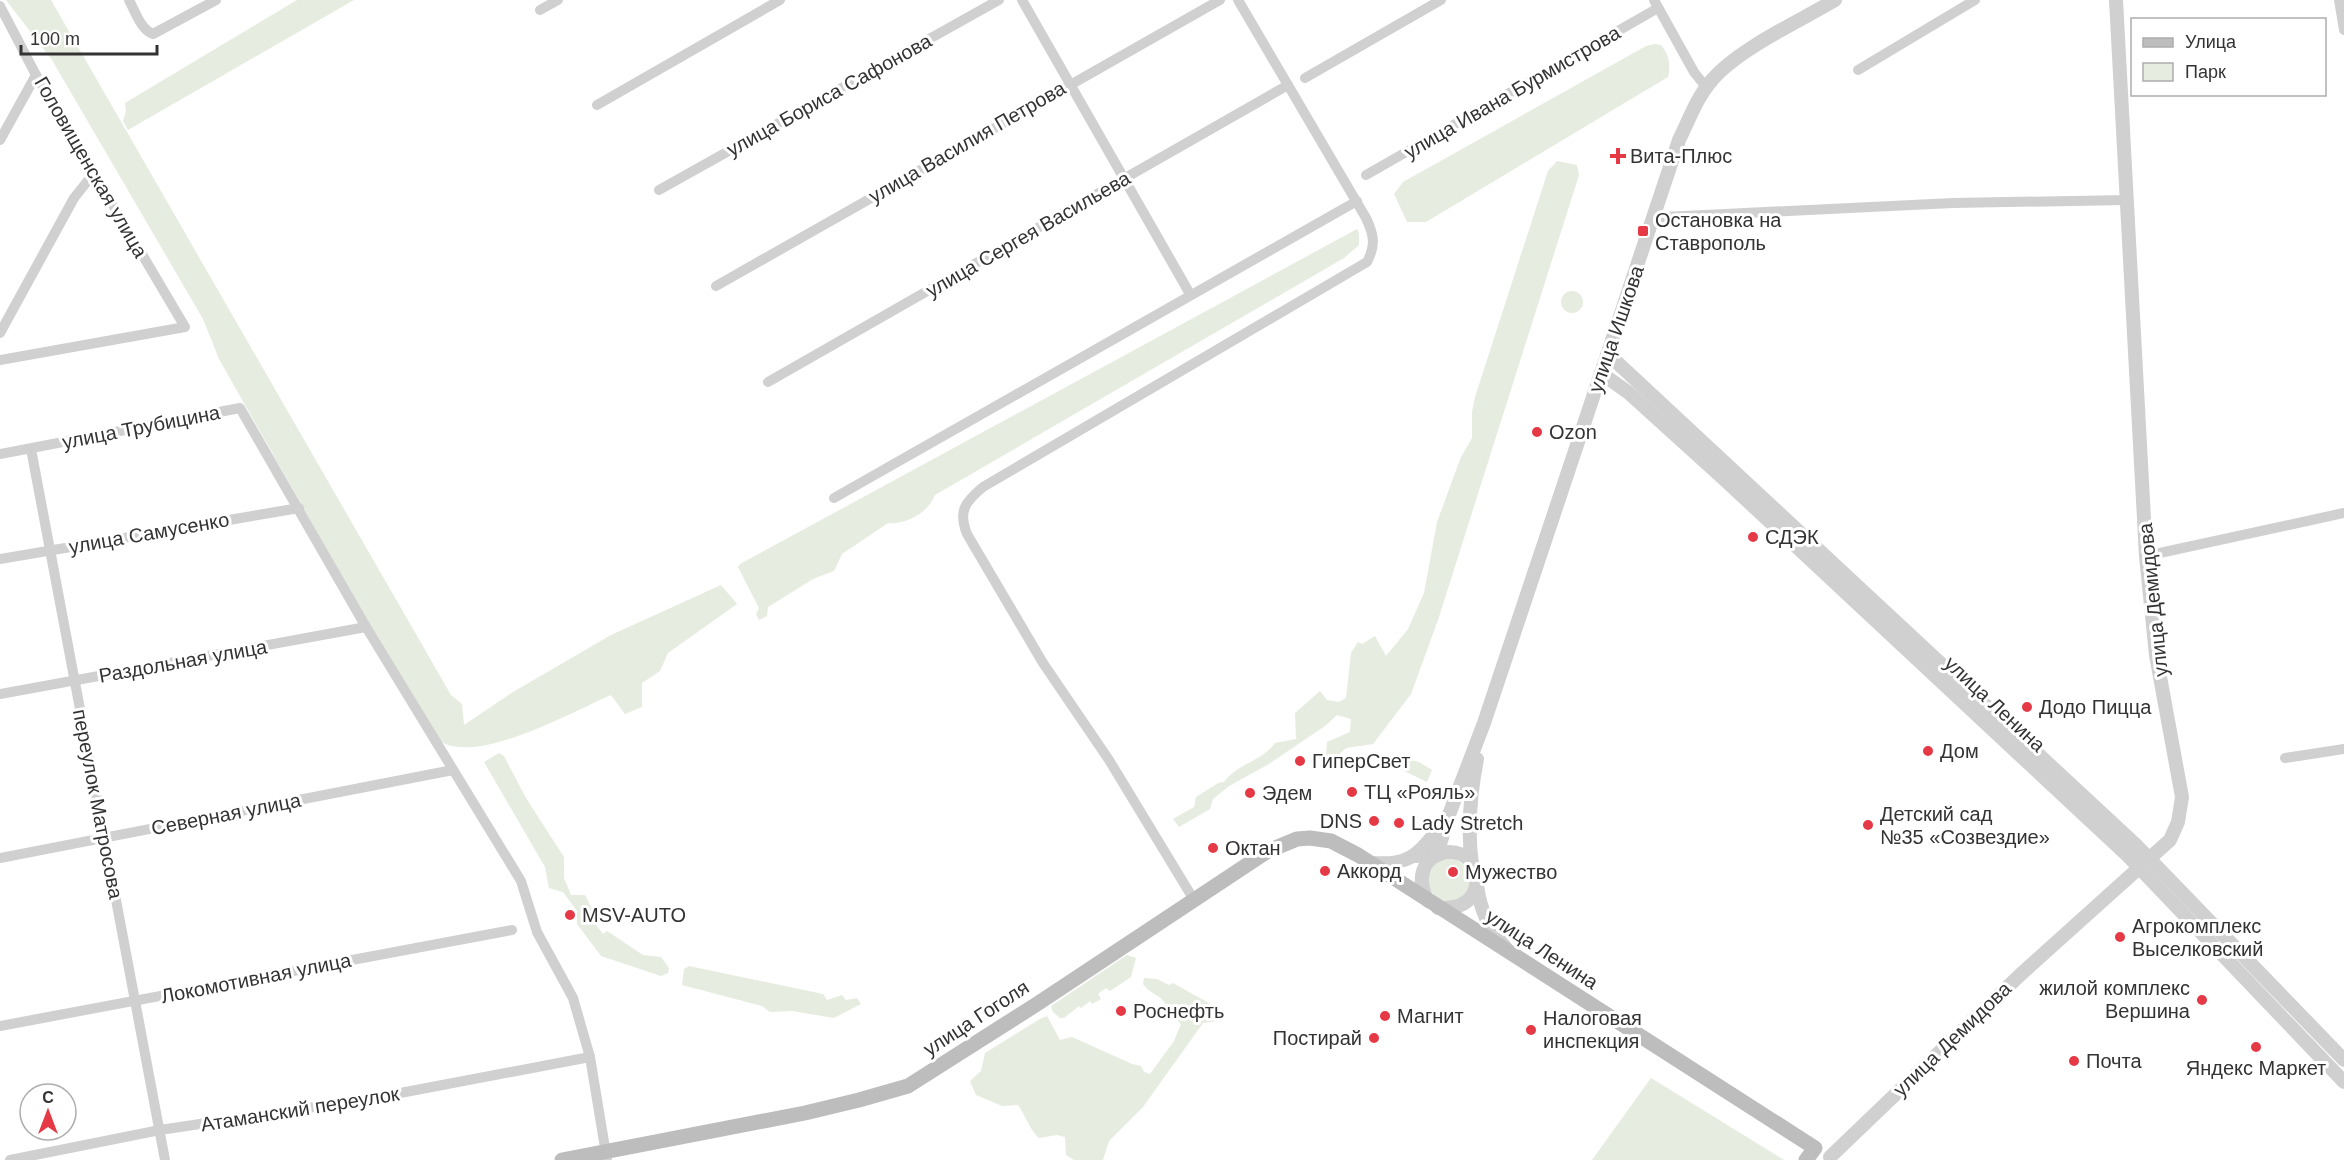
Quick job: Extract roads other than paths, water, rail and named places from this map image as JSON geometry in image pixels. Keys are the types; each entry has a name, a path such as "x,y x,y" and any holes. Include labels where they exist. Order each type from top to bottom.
{"main road":[{"name":"улица Гоголя","path":"562,1160 606,1156 805,1113 908,1086 976,1044 1269,851 1297,839 1310,838 1331,842 1372,863 1433,905"},
{"name":"улица Ленина","path":"1433,905 1810,1154"}],"street":[{"path":"129,0 144,27 153,34 216,0"},
{"path":"540,10 558,0"},
{"path":"597,105 780,0"},
{"name":"улица Бориса Сафонова","path":"659,190 999,0"},
{"path":"1022,0 1190,294"},
{"name":"улица Василия Петрова","path":"716,286 1220,0"},
{"path":"1194,900 1109,760 1043,663 967,534 963,513 965,504 983,487 1367,262 1373,250 1374,235 1357,201 1238,0"},
{"path":"1305,78 1441,0"},
{"name":"улица Ишкова","path":"1437,855 1447,820 1484,723 1609,355 1679,141 1706,87 1722,69 1761,43 1835,0"},
{"path":"1858,70 1975,0"},
{"name":"улица Демидова","path":"1832,1158 2020,975 2170,840 2181,811 2182,797 2156,655 2146,556 2116,0"},
{"path":"2339,0 2344,30"},
{"path":"1656,4 1694,72 1706,87"},
{"name":"улица Ивана Бурмистрова","path":"1366,175 1656,4"},
{"name":"Головищенская улица","path":"0,6 36,75 185,327 0,360"},
{"path":"0,140 36,75"},
{"name":"улица Сергея Васильева","path":"768,382 1288,85"},
{"path":"0,333 74,198 94,173"},
{"path":"1653,222 1664,217 1953,203 2127,200"},
{"path":"834,498 1357,201"},
{"name":"улица Ленина","path":"1609,355 2144,865 2344,1060"},
{"name":"улица Ленина","path":"1601,373 1629,393 1724,479 2128,856 2144,865 2344,1082"},
{"name":"улица Трубицина","path":"0,454 240,408 299,508"},
{"name":"переулок Матросова","path":"32,448 165,1160"},
{"path":"299,508 366,627 521,881 537,932 573,998 590,1057 606,1156"},
{"name":"улица Самусенко","path":"0,559 299,508"},
{"path":"2146,556 2344,513"},
{"name":"Раздольная улица","path":"0,694 366,627"},
{"name":"улица Ишкова","path":"1472,865 1469,814 1484,723"},
{"path":"2285,758 2344,749"},
{"name":"Северная улица","path":"0,858 453,770"},
{"path":"1416,856 1447,820"},
{"path":"1372,863 1388,864 1416,856 1452,852 1460,855 1472,865 1485,918 1510,954"},
{"path":"1437,855 1426,864 1421,876 1421,886 1433,905 1454,908 1464,904 1471,898 1477,885"},
{"name":"Локомотивная улица","path":"0,1026 512,930"},
{"name":"Атаманский переулок","path":"10,1160 160,1130 374,1098 590,1057"},
{"name":"улица Ленина","path":"1810,1154 1832,1158"}],"place":[{"name":"Вита-Плюс","path":"1618,156"},
{"name":"Остановка на Ставрополь","path":"1643,231"},
{"name":"Ozon","path":"1537,432"},
{"name":"СДЭК","path":"1753,537"},
{"name":"Додо Пицца","path":"2027,707"},
{"name":"Дом","path":"1928,751"},
{"name":"ГиперСвет","path":"1300,761"},
{"name":"ТЦ «Рояль»","path":"1352,792"},
{"name":"Эдем","path":"1250,793"},
{"name":"DNS","path":"1374,821"},
{"name":"Lady Stretch","path":"1399,823"},
{"name":"Детский сад №35 «Созвездие»","path":"1868,825"},
{"name":"Октан","path":"1213,848"},
{"name":"Аккорд","path":"1325,871"},
{"name":"Мужество","path":"1453,872"},
{"name":"MSV-AUTO","path":"570,915"},
{"name":"Агрокомплекс Выселковский","path":"2120,937"},
{"name":"жилой комплекс Вершина","path":"2202,1000"},
{"name":"Роснефть","path":"1121,1011"},
{"name":"Магнит","path":"1385,1016"},
{"name":"Налоговая инспекция","path":"1531,1030"},
{"name":"Постирай","path":"1374,1038"},
{"name":"Яндекс Маркет","path":"2256,1047"},
{"name":"Почта","path":"2074,1061"}]}
